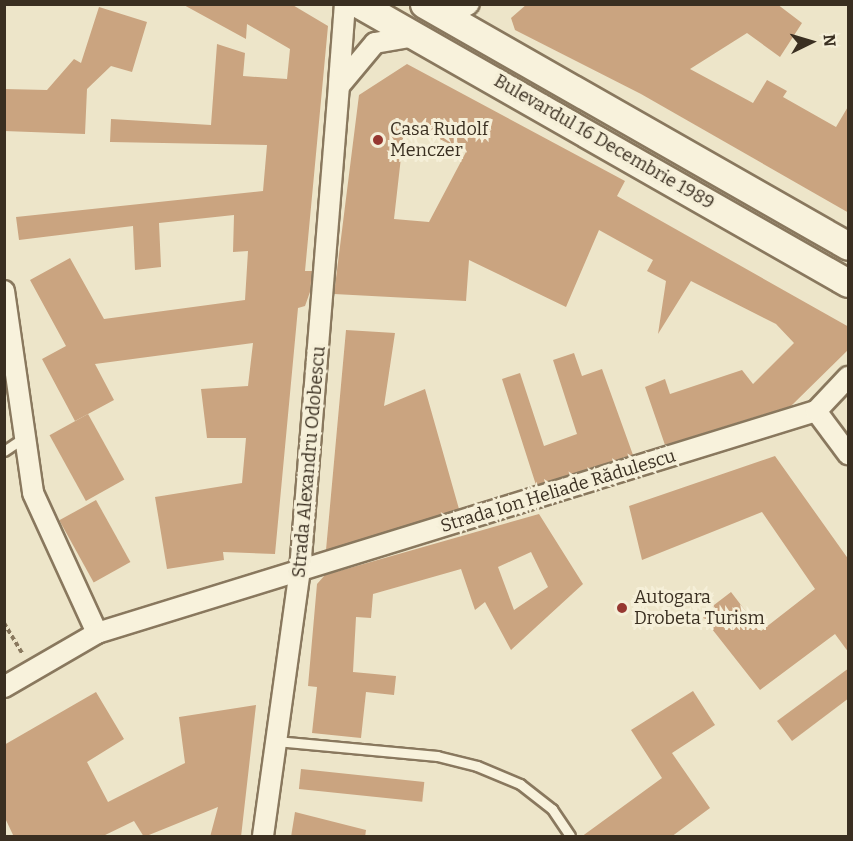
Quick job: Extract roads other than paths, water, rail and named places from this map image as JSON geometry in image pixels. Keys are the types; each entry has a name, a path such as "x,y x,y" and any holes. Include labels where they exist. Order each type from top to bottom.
{"main road":[{"name":"Bulevardul 16 Decembrie 1989","path":"359,4 849,283"},
{"name":"Bulevardul 16 Decembrie 1989","path":"447,8 849,246"}],"street":[{"name":"Strada Alexandru Odobescu","path":"263,837 300,570 345,4"},
{"path":"339,86 375,44 415,36"},
{"path":"4,291 22,439 50,538 97,633"},
{"path":"849,377 816,411 849,454"},
{"name":"Strada Ion Heliade Rădulescu","path":"4,687 30,668 97,633 816,411"}],"lane":[{"path":"4,451 22,439"},
{"path":"276,741 436,756 477,766 520,783 552,809 570,837"}],"place":[{"name":"Casa Rudolf Menczer","path":"378,140"},
{"name":"Autogara Drobeta Turism","path":"622,608"}]}
